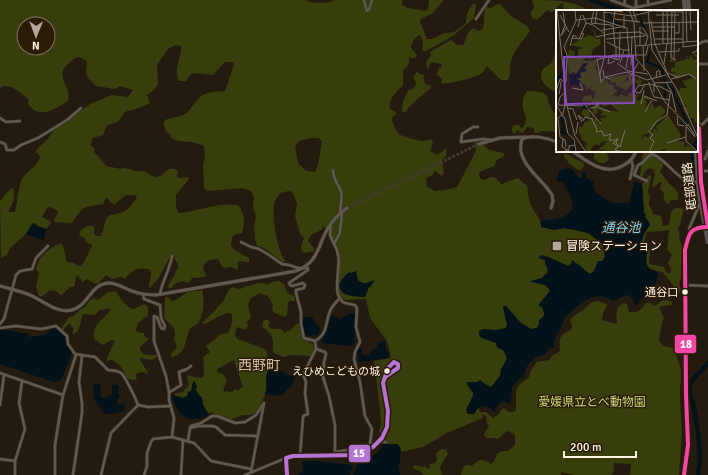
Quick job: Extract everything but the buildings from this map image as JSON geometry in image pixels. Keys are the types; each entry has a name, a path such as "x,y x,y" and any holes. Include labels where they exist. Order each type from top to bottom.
{"highway":[{"path":"684,0 685,10"},
{"path":"688,0 689,10"},
{"name":"砥部道路","path":"698,128 698,182 701,204 707,227"},
{"name":"砥部道路","path":"696,152 701,171 708,242"}],"street":[{"path":"364,0 367,11 369,10 372,0"},
{"path":"476,19 489,0"},
{"path":"612,0 636,8 660,1 671,0"},
{"path":"624,0 624,5"},
{"path":"636,0 636,8"},
{"path":"648,0 648,5"},
{"path":"698,44 708,41"},
{"path":"0,142 5,144 7,150 14,150 21,145 38,138 66,120 81,108"},
{"path":"0,118 6,122 20,121"},
{"path":"698,128 708,120"},
{"path":"478,127 473,127 463,133 461,142 483,138 491,140"},
{"path":"479,144 509,137 546,138 556,142"},
{"path":"526,137 521,143 521,154 523,159 552,196 553,201 551,208"},
{"path":"698,160 705,159 708,151"},
{"path":"574,152 592,164 609,170 620,167 630,160 635,152"},
{"path":"647,181 634,175 638,165 643,164 652,154 660,158 679,176 693,182 698,182"},
{"path":"630,160 633,166 630,179"},
{"path":"333,170 334,179 341,191 342,196 340,233 334,244"},
{"path":"701,171 708,171"},
{"path":"684,475 688,444 686,395 685,250 690,232 689,229 699,204 701,204"},
{"path":"0,286 30,295 65,311 72,310 77,307 94,289 105,284 118,285 143,294 160,294 284,273 303,268 313,260 331,224 347,208"},
{"path":"331,224 330,237 338,250 339,257 337,285 340,298 345,303 355,304 357,308 356,327 360,342 355,352 354,359 360,382 365,416 372,429 371,444 335,454"},
{"path":"690,232 694,228 707,227"},
{"path":"242,242 251,248 259,249 282,264 289,264 309,269 289,284 292,286 304,284 305,287 296,292 300,312 300,321 304,338 315,341"},
{"path":"48,246 36,258 32,269 18,272 4,319 0,326 41,329 56,326 67,336 69,345 76,355 95,357 108,370 116,370 122,374 134,394 138,406"},
{"path":"160,294 172,256"},
{"path":"685,285 708,286"},
{"path":"143,294 144,298 161,306 161,318 165,328 161,328 157,317 154,316 154,338 166,376 169,400 174,418 172,437"},
{"path":"315,341 323,335 330,312 334,304 340,298"},
{"path":"300,456 303,416 308,414 305,393 306,382 304,376 316,349 315,341"},
{"path":"316,349 325,352 326,354 323,377 329,396 335,425 335,454"},
{"path":"54,475 54,445 63,395 76,355"},
{"path":"73,475 82,413 79,382 82,356"},
{"path":"169,392 180,385 178,372 191,366"},
{"path":"0,373 63,395"},
{"path":"0,405 4,375"},
{"path":"15,475 15,461 25,429 19,403 22,381"},
{"path":"188,441 191,426 201,423 212,416 217,416 234,423 245,422 256,415 264,403 251,470"},
{"path":"138,406 171,406"},
{"path":"101,475 111,433 138,406"},
{"path":"190,428 212,426 216,427 225,435 258,436"},
{"path":"144,475 147,466 147,453 151,442 153,440 172,437 188,441 199,447 210,461 251,470"},
{"path":"245,475 251,470 286,458 366,453 372,449 382,437"},
{"path":"181,475 183,440"},
{"path":"286,458 286,475"},
{"path":"0,459 15,461"}],"green space":[{"name":"愛媛県立とべ動物園","path":"0,0 307,0 308,2 322,3 335,0 402,0 402,5 408,8 425,11 428,9 429,0 444,0 433,13 421,19 420,22 427,39 432,39 442,34 454,32 461,27 466,23 467,13 473,4 476,4 474,18 453,36 424,52 422,50 423,41 421,36 419,35 414,40 411,48 417,56 415,58 409,58 409,64 403,70 403,85 393,96 389,105 390,109 396,112 396,115 393,116 391,120 396,131 401,135 414,140 432,140 433,142 430,151 437,155 447,148 446,156 442,160 444,174 441,176 435,170 432,176 427,177 427,187 435,191 457,187 476,151 474,143 479,142 490,150 505,154 497,160 494,166 480,172 480,178 484,180 495,177 502,185 518,178 527,186 531,204 540,220 541,227 555,230 564,228 588,233 603,244 603,250 606,255 602,261 598,261 594,272 590,274 571,262 568,266 547,256 540,259 546,260 548,272 542,278 530,282 545,285 550,290 540,306 543,307 544,310 542,321 537,328 531,329 521,323 505,306 503,307 507,325 506,328 501,330 485,330 479,335 482,338 496,343 497,347 504,351 507,358 501,369 500,376 492,386 490,387 478,382 467,384 473,392 473,396 466,410 468,414 474,414 478,408 480,412 486,412 493,418 504,408 509,412 514,412 516,409 516,393 519,385 529,377 531,370 537,362 549,360 553,355 560,351 562,336 564,333 571,330 572,327 570,320 590,303 597,301 607,304 602,320 617,324 616,315 618,309 624,303 627,304 629,312 634,312 643,307 646,303 651,303 654,306 666,300 672,302 672,305 659,308 664,318 659,340 663,346 674,348 681,370 680,395 682,434 679,475 630,475 631,464 614,463 614,471 611,475 574,475 561,472 561,475 461,475 463,467 467,465 472,466 481,460 491,464 497,454 502,451 508,451 515,445 515,435 509,431 504,433 498,439 486,438 484,434 489,426 486,416 482,414 483,418 447,433 423,447 401,452 400,447 397,444 384,444 379,431 381,424 380,410 374,361 391,358 387,341 370,318 366,299 345,300 337,297 337,253 330,238 329,230 322,226 323,229 312,234 308,241 314,248 314,251 305,253 302,251 301,247 304,238 300,234 295,216 297,204 293,193 289,191 280,193 274,204 274,217 277,241 285,261 283,262 267,250 257,246 254,225 256,217 253,208 254,198 251,191 242,188 208,191 204,188 204,146 192,142 178,141 171,138 170,134 166,132 164,121 169,118 185,114 203,95 210,92 225,91 234,65 233,62 225,62 213,75 194,73 190,75 186,81 179,81 177,76 177,67 181,46 175,45 168,49 157,65 158,84 154,90 147,95 150,103 124,113 118,122 107,125 103,135 93,138 90,145 95,149 94,152 106,166 144,171 156,177 162,175 167,170 173,169 177,170 178,178 188,177 189,179 176,195 176,207 179,213 215,206 230,204 238,205 243,215 243,229 242,233 234,235 231,245 234,250 249,258 249,262 238,261 237,270 231,267 223,268 218,259 209,260 204,264 203,270 206,274 205,277 192,278 189,283 179,282 172,288 169,288 168,286 178,268 178,264 173,257 170,257 158,279 150,288 151,273 149,269 141,269 133,271 125,279 121,277 112,279 106,275 98,284 87,279 82,282 78,275 76,277 74,287 70,287 62,295 53,291 41,297 39,296 36,287 39,273 36,268 37,264 46,252 61,243 67,262 81,266 92,246 91,244 85,242 85,238 79,236 81,230 87,226 92,226 94,227 94,234 101,236 107,218 123,212 130,207 137,198 135,195 126,195 114,205 108,198 106,198 103,204 90,206 84,209 72,223 55,222 54,220 58,211 50,207 47,208 42,217 51,223 46,229 37,226 36,224 32,224 26,234 10,248 7,255 1,258 0,201 10,189 14,189 14,200 9,212 15,212 22,180 38,162 40,157 36,152 37,149 48,139 52,132 90,104 111,95 128,97 133,90 120,86 115,89 96,86 87,77 87,62 79,57 75,58 64,68 62,73 68,90 68,101 48,112 37,112 32,109 28,104 29,100 23,95 11,87 4,86 0,88","holes":["318,138 322,141 318,165 315,172 306,171 298,163 295,146 299,141"]},
{"path":"532,0 570,3 588,10 564,10 563,4 561,3 554,11 551,12 547,10 537,20 533,19 530,14 534,7"},
{"path":"500,4 511,16 527,26 530,31 512,57 510,63 510,75 508,79 505,81 501,80 487,66 483,72 476,76 454,82 441,83 442,79 436,74 439,68 442,67 442,64 432,62 429,68 427,68 426,62 431,56 430,52 451,40 457,45 463,45 468,33 472,29 474,28 478,31 483,29 485,7 491,8"},
{"path":"556,44 556,92 543,82 541,75 543,69 551,64 555,54"},
{"path":"417,71 419,74 424,75 424,82 430,85 431,88 415,101 405,112 402,112 403,101 408,91 415,86 416,82 413,78"},
{"path":"527,91 543,93 546,95 549,105 556,114 556,132 542,131 534,133 534,128 527,127 523,133 517,130 514,134 512,128 514,125 519,125 521,128 525,122 526,117 523,109 523,102"},
{"path":"594,152 606,152 609,159 605,163 600,163 594,159"},
{"path":"643,152 649,152 662,163 663,165 660,172 677,191 679,197 678,200 671,200 669,204 665,201 664,193 660,189 662,182 654,187 652,186 655,175 653,169 647,169 643,177 640,176"},
{"path":"565,153 583,162 584,166 581,170 578,170 569,163 564,157"},
{"path":"649,175 651,176 648,192 650,197 649,204 653,214 661,216 663,226 669,225 673,209 684,209 680,225 677,229 680,233 679,237 682,247 681,277 679,284 681,289 679,293 676,293 673,285 664,273 650,269 646,263 647,254 642,241 643,236 650,224 645,216 646,214 644,213 642,184","holes":["669,230 667,250 672,255 668,263 671,270 669,274 666,272 664,267 649,264 650,250 644,243 647,232"]},
{"path":"279,281 284,284 287,293 294,296 295,301 290,301 288,303 287,315 284,317 275,313 272,310 273,305 268,296 259,293 251,298 248,304 251,318 247,322 248,326 245,330 237,327 235,335 237,339 267,351 265,361 268,371 266,377 266,392 257,411 252,415 243,415 232,419 216,415 212,412 209,413 204,407 193,382 191,391 188,392 187,396 183,398 175,396 174,394 183,392 189,385 188,375 203,378 203,357 210,352 206,346 221,334 228,333 232,321 231,313 224,314 204,324 202,323 221,304 229,290 232,287 240,289 259,283 269,284","holes":["234,360 243,387 238,390 234,389 231,392 225,392 223,390 227,381 224,375 218,372 217,369"]},
{"path":"202,290 204,303 201,318 196,325 189,330 186,343 180,354 171,357 171,354 177,347 174,339 174,328 164,318 165,297 168,297 172,301 188,292"},
{"path":"113,291 117,292 122,301 130,308 134,309 144,304 148,307 148,316 138,323 136,330 137,332 144,333 144,336 148,338 148,340 140,347 141,352 146,355 157,355 157,357 152,360 140,358 148,373 137,373 137,379 133,380 126,378 124,372 117,363 112,360 106,361 115,340 111,340 103,345 94,339 97,325 111,308 99,310 95,315 83,314 78,331 74,334 72,333 74,329 70,324 68,324 63,330 61,329 69,317 74,316 78,311 85,307 90,300 94,298 98,300 107,293"},
{"path":"265,320 270,322 268,326 272,329 281,329 285,333 292,329 296,324 299,324 303,339 313,344 314,350 311,356 292,355 283,357 274,353 271,335 262,327 263,321"},
{"path":"442,449 446,450 448,454 440,467 442,475 424,475 420,471 412,468 415,465 424,466 428,469 430,464 437,460 436,453"}],"water":[{"name":"通谷池","path":"569,168 574,171 578,178 582,177 582,173 586,172 586,178 594,182 593,187 595,191 611,203 628,203 634,182 642,184 644,213 646,214 645,216 650,225 642,241 644,247 648,251 646,260 648,266 650,269 659,273 651,297 642,297 638,304 635,305 631,296 626,295 613,301 606,297 593,297 581,303 564,318 562,326 555,339 554,348 550,348 544,355 538,356 531,361 526,368 525,374 512,387 511,404 503,401 494,412 491,408 484,406 478,408 474,414 468,414 466,410 473,393 467,382 477,382 480,380 489,387 492,386 500,376 501,369 507,359 504,351 497,347 496,343 482,338 479,335 479,331 483,329 496,330 506,328 507,325 503,307 506,306 521,323 531,329 537,328 539,320 545,315 543,308 539,306 539,304 550,290 545,285 530,281 542,278 547,274 548,269 545,264 545,260 538,258 542,255 568,266 574,260 574,262 590,274 594,271 598,261 602,261 605,257 603,244 588,233 564,228 555,230 541,227 541,221 560,218 570,212 572,208 572,202 565,186 561,181 559,182 556,180 559,174 558,172"},
{"path":"33,223 46,229 44,240 26,234"},
{"path":"356,271 360,282 366,283 375,280 369,287 365,297 347,295 340,290 339,286 344,277 350,272"},
{"path":"354,313 356,316 357,333 354,334 354,343 349,346 322,343 321,340 326,332 332,315 340,319"},
{"path":"304,317 312,317 316,324 320,327 318,335 305,335 302,320"},
{"path":"53,327 64,333 72,354 61,380 54,382 0,364 0,329 29,334 29,337 45,335"},
{"path":"383,341 386,342 385,347 389,353 388,358 359,362 357,351 360,347 362,349 362,354 368,356 374,349 377,348 377,344"},
{"path":"267,358 286,375 296,376 292,385 281,396 265,394 267,387 266,377 268,371 265,361"},
{"path":"195,381 197,387 195,390 199,396 202,397 203,405 209,415 200,419 189,419 182,415 177,409 172,398 173,395 183,398 187,396 188,392 191,391 193,382"},
{"path":"97,383 101,386 100,395 102,398 108,397 112,394 112,385 115,384 119,386 118,393 120,397 117,400 117,404 119,405 123,403 125,406 125,411 104,414 94,399 93,385"},
{"path":"384,444 397,444 400,447 400,463 398,464 400,475 353,475 358,462 374,456"},
{"path":"302,461 319,461 353,466 350,475 297,475 303,471"}],"waterway":[{"path":"591,0 619,10"},
{"path":"693,152 695,180"},
{"path":"695,184 696,190"},
{"path":"698,475 700,458 699,442 689,387 694,378 708,363"}],"tunnel":[{"path":"347,208 479,144"},
{"path":"371,444 384,442"}],"transit line":[{"name":"18","path":"699,128 701,182 708,227"},
{"name":"18","path":"684,475 688,445 686,395 685,250 691,232 697,228 708,227"},
{"name":"15","path":"394,362 398,364 398,368 385,377 388,368 394,362"},
{"name":"15","path":"287,475 286,458 293,456 356,455 373,447 382,438 387,427 388,411 383,383 385,377"}],"place":[{"name":"冒険ステーション","path":"557,246"},
{"name":"通谷口","path":"685,292"},
{"name":"えひめこどもの城","path":"387,371"}],"district":[{"name":"西野町","path":"259,365"}]}
